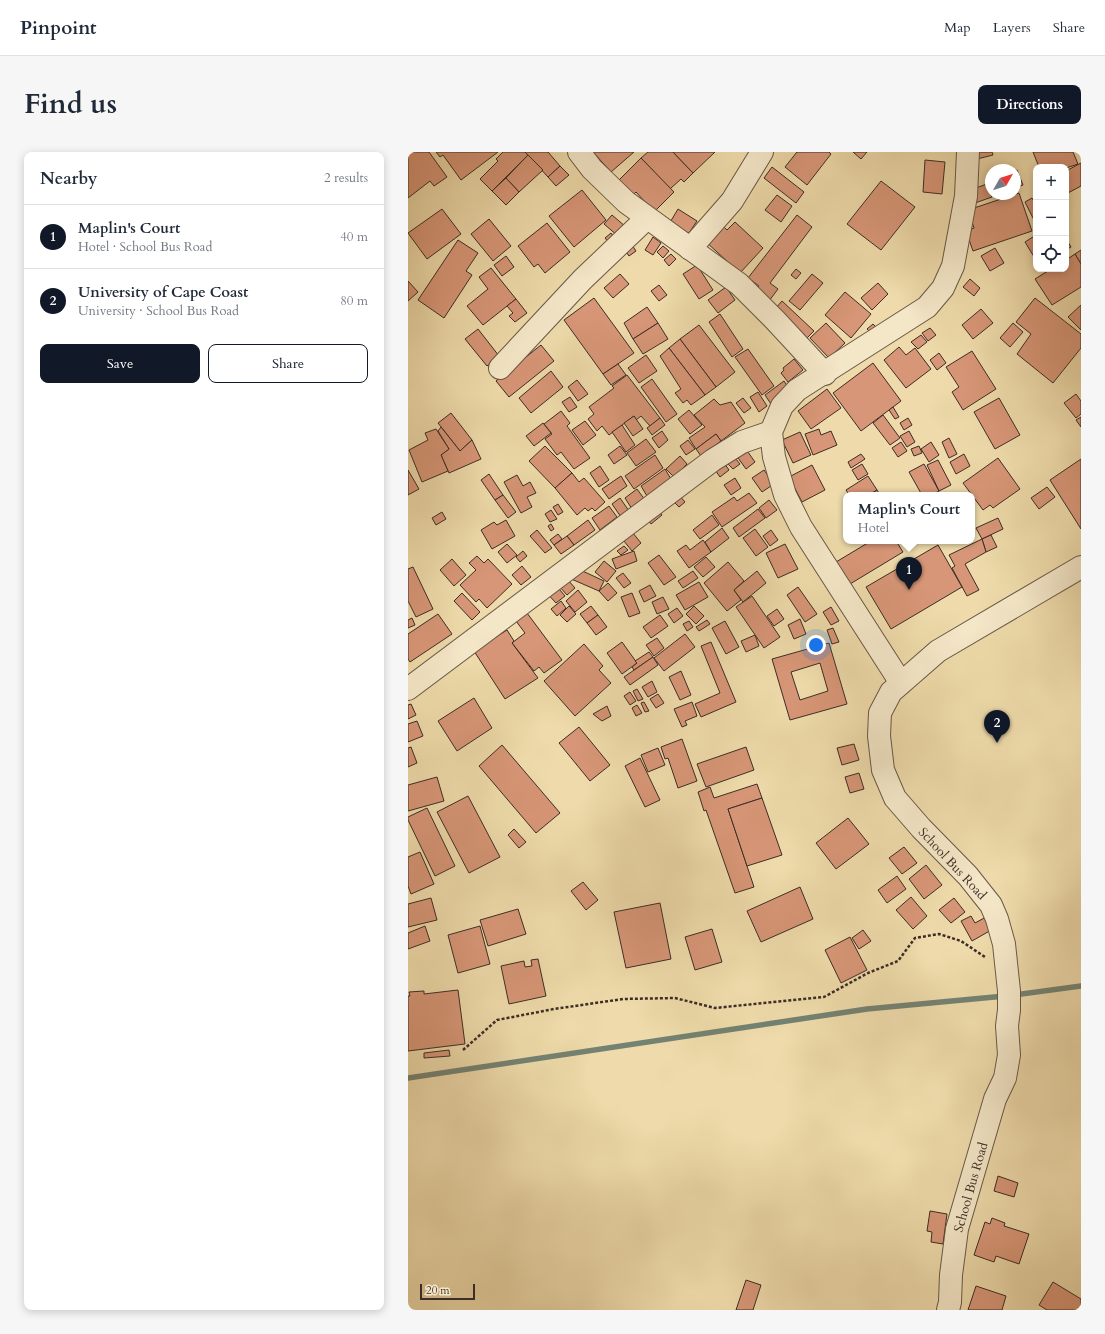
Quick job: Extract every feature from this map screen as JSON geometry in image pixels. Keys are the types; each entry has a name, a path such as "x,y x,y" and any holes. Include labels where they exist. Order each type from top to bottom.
{"street":[{"path":"579,152 592,169 626,202 739,284 825,374"},
{"path":"690,249 732,202 762,152"},
{"path":"901,683 800,527 785,495 774,457 771,432 782,406 798,390 927,307 943,288 953,266 966,196 968,152"},
{"path":"500,368 583,279 647,218"},
{"path":"408,689 713,460 742,442 771,432"},
{"name":"School Bus Road","path":"948,1310 957,1229 995,1099 1005,1078 1009,1055 1007,1026 1008,990 1004,944 997,919 991,905 968,876 921,828 895,798 883,770 879,736 880,713 892,692 938,651 1081,567"}],"path":[{"path":"463,1050 497,1020 554,1009 622,999 675,998 715,1008 824,997 868,973 898,961 915,938 939,934 961,941 1008,990"}],"building":[{"path":"408,152 429,152 447,177 434,186 430,181 408,198"},
{"path":"436,152 498,152 461,180 443,155 440,157"},
{"path":"503,152 525,152 528,155 492,191 480,179 498,161 496,159"},
{"path":"525,152 548,152 560,166 548,177"},
{"path":"593,152 634,152 611,172"},
{"path":"648,152 673,152 693,173 684,182 681,179 670,189 641,158"},
{"path":"673,152 715,152 693,173"},
{"path":"797,152 829,152 831,154 807,185 785,167"},
{"path":"853,152 867,152 861,159"},
{"path":"978,152 992,152 993,155 977,159"},
{"path":"1033,152 1073,152 1078,164 1069,167 1069,164 1038,164"},
{"path":"528,155 543,170 519,192 506,178"},
{"path":"641,158 674,192 654,212 636,192 632,196 618,181"},
{"path":"925,160 945,162 942,194 923,192"},
{"path":"1081,163 1081,186 1069,192 1069,169"},
{"path":"560,166 569,175 556,186 548,177"},
{"path":"772,167 804,192 796,203 764,178"},
{"path":"506,178 519,192 506,205 492,191"},
{"path":"881,181 915,207 881,250 847,224"},
{"path":"985,185 985,199 975,203 970,190"},
{"path":"582,190 606,220 574,247 549,216"},
{"path":"777,195 792,206 781,222 765,210"},
{"path":"1032,198 1033,200 1033,218 1025,202"},
{"path":"1021,199 1032,231 973,251 966,231 974,228 968,210 998,200"},
{"path":"442,209 461,234 427,259 408,233"},
{"path":"678,209 697,221 687,236 669,224"},
{"path":"612,215 626,227 618,236 604,224"},
{"path":"797,215 812,227 770,283 778,289 769,301 755,290 759,286 748,278"},
{"path":"489,219 511,246 493,261 471,234"},
{"path":"735,222 763,248 740,273 705,241 721,224 727,230"},
{"path":"547,223 570,252 545,273 538,264 534,267 518,246"},
{"path":"611,233 616,240 611,245 605,238"},
{"path":"653,237 661,243 653,255 645,250"},
{"path":"1033,237 1033,255 1025,242"},
{"path":"458,240 478,253 466,271 472,275 444,318 418,300"},
{"path":"630,242 636,251 629,256 623,247"},
{"path":"663,246 669,251 663,258 657,252"},
{"path":"995,248 1004,263 990,271 981,256"},
{"path":"1081,250 1081,264 1075,254"},
{"path":"671,254 676,259 669,266 664,260"},
{"path":"1075,254 1081,264 1081,287 1052,305 1035,279 1046,272 1069,272 1069,258"},
{"path":"506,256 514,267 502,276 494,265"},
{"path":"697,265 713,290 699,299 683,274"},
{"path":"491,268 516,299 483,325 467,306 488,289 479,277"},
{"path":"796,269 801,273 796,279 791,275"},
{"path":"620,274 629,284 613,298 604,288"},
{"path":"812,274 823,283 800,310 789,301"},
{"path":"970,279 980,288 974,296 963,287"},
{"path":"408,281 418,292 408,301"},
{"path":"878,283 888,294 872,310 861,298"},
{"path":"659,285 667,295 659,301 651,291"},
{"path":"726,287 735,300 718,313 708,300"},
{"path":"845,292 871,314 851,338 825,315"},
{"path":"594,298 634,353 603,374 564,320"},
{"path":"1035,298 1081,334 1081,348 1053,383 1017,354 1031,334 1016,322"},
{"path":"516,299 527,313 515,322 509,316 513,313 507,306"},
{"path":"782,301 814,331 806,339 774,310"},
{"path":"1081,305 1081,330 1068,317"},
{"path":"647,307 658,323 633,339 624,323"},
{"path":"981,309 993,323 973,339 962,325"},
{"path":"720,314 743,349 732,357 709,322"},
{"path":"658,323 668,339 643,354 633,339"},
{"path":"826,323 845,343 829,358 810,338"},
{"path":"1013,323 1023,332 1010,347 1000,338"},
{"path":"873,324 880,331 874,336 867,329"},
{"path":"699,325 735,372 716,387 680,339"},
{"path":"930,328 936,335 928,341 922,333"},
{"path":"478,329 499,356 487,366 465,339"},
{"path":"921,335 927,342 918,349 911,342"},
{"path":"680,339 716,387 705,395 669,348"},
{"path":"541,345 554,361 509,397 496,381"},
{"path":"899,347 906,355 915,348 931,369 906,388 884,360"},
{"path":"669,348 705,395 691,405 687,400 683,403 675,393 681,389 660,356"},
{"path":"748,349 774,386 762,395 735,357"},
{"path":"972,351 996,389 963,410 952,392 959,387 946,367"},
{"path":"939,353 946,363 937,370 930,360"},
{"path":"646,355 657,371 639,383 628,368"},
{"path":"794,359 803,370 788,382 781,373 784,370 783,368"},
{"path":"873,363 901,401 861,431 833,393"},
{"path":"618,364 626,375 611,385 603,374"},
{"path":"551,371 563,387 531,413 519,398"},
{"path":"627,375 660,418 650,426 641,416 636,420 634,416 609,435 602,426 597,431 588,419 594,414 589,407 614,388 612,386"},
{"path":"652,379 677,414 666,422 641,387"},
{"path":"577,380 588,394 578,401 568,387"},
{"path":"784,381 790,390 771,404 765,395"},
{"path":"827,389 841,408 811,429 798,411"},
{"path":"758,392 767,406 759,412 750,397"},
{"path":"1076,394 1081,401 1081,414 1076,418 1064,403"},
{"path":"570,397 577,407 569,412 562,402"},
{"path":"743,398 751,408 744,413 736,403"},
{"path":"999,398 1020,435 995,449 974,412"},
{"path":"714,399 720,405 731,402 745,423 721,441 716,434 696,449 689,438 705,427 694,415"},
{"path":"893,407 899,417 895,419 889,410"},
{"path":"689,410 702,425 690,434 678,419"},
{"path":"561,411 570,423 567,426 590,458 574,469 561,452 557,455 545,439 552,434 544,424"},
{"path":"451,413 472,440 460,451 438,423"},
{"path":"883,415 900,438 890,445 873,423"},
{"path":"634,416 643,429 633,436 624,423"},
{"path":"1081,417 1081,427 1076,420"},
{"path":"660,418 665,425 652,435 647,428"},
{"path":"908,418 912,425 904,430 900,423"},
{"path":"585,421 596,435 583,445 572,430"},
{"path":"543,423 551,433 534,446 526,436"},
{"path":"622,425 635,445 626,452 612,432"},
{"path":"441,427 460,451 472,440 481,459 449,473 441,455 449,449 438,431"},
{"path":"436,429 449,449 441,455 448,471 422,482 409,450 428,440 425,433"},
{"path":"819,429 821,435 831,431 837,445 813,455 805,434"},
{"path":"662,431 668,440 659,448 652,438"},
{"path":"909,431 915,442 907,447 900,436"},
{"path":"800,432 811,455 793,463 782,440"},
{"path":"716,434 721,441 701,456 696,449"},
{"path":"949,438 957,454 949,458 942,442"},
{"path":"646,439 656,452 636,466 627,453"},
{"path":"688,440 695,449 686,455 680,446"},
{"path":"901,442 907,451 898,457 892,448"},
{"path":"931,442 939,455 929,462 921,449"},
{"path":"545,446 572,473 555,488 529,461"},
{"path":"620,446 627,455 614,464 608,455"},
{"path":"919,446 922,453 914,456 911,449"},
{"path":"745,448 755,462 746,469 736,455"},
{"path":"732,454 740,464 733,469 724,460"},
{"path":"861,454 865,459 851,468 848,462"},
{"path":"964,454 970,466 956,474 950,462"},
{"path":"655,455 663,468 634,489 625,476"},
{"path":"680,456 687,464 674,477 666,469"},
{"path":"998,458 1020,489 993,508 990,505 983,510 975,499 975,492 970,492 963,483"},
{"path":"1081,459 1081,529 1050,480"},
{"path":"722,460 729,470 720,477 713,467"},
{"path":"938,460 951,485 939,491 927,465"},
{"path":"862,464 868,474 858,480 852,470"},
{"path":"924,464 939,491 920,492 909,472"},
{"path":"812,465 825,490 802,502 789,477"},
{"path":"600,466 609,480 599,487 590,473"},
{"path":"665,469 671,479 647,496 641,486"},
{"path":"408,470 419,489 408,495"},
{"path":"764,470 774,484 762,492 752,478"},
{"path":"572,473 579,482 584,478 605,502 595,511 592,508 588,511 585,508 577,515 555,488"},
{"path":"489,474 503,495 495,500 481,480"},
{"path":"517,475 523,486 530,482 536,493 527,497 532,507 521,513 504,482"},
{"path":"621,476 627,486 609,499 602,489"},
{"path":"868,476 877,490 874,492 847,492 846,490"},
{"path":"735,478 741,488 731,495 724,485"},
{"path":"1047,487 1055,497 1039,509 1031,498"},
{"path":"637,489 645,500 632,509 625,498"},
{"path":"749,493 757,503 722,527 712,512 734,497 737,501"},
{"path":"678,494 685,502 679,507 672,500"},
{"path":"503,495 516,512 508,518 495,500"},
{"path":"620,498 629,511 621,517 612,504"},
{"path":"769,500 777,510 766,518 759,508"},
{"path":"558,504 563,512 558,515 553,507"},
{"path":"609,506 617,517 600,530 592,518"},
{"path":"655,506 662,515 651,524 644,515"},
{"path":"758,509 765,518 739,537 733,528"},
{"path":"551,510 557,519 550,522 545,514"},
{"path":"442,512 446,519 436,525 432,518"},
{"path":"712,515 719,525 700,539 693,530"},
{"path":"998,518 1003,529 982,539 976,528"},
{"path":"506,520 515,536 492,549 481,530 494,522 497,525"},
{"path":"588,520 595,530 574,545 567,536"},
{"path":"551,524 554,529 551,531 548,526"},
{"path":"628,527 641,543 632,551 619,535"},
{"path":"722,528 729,538 711,552 705,542"},
{"path":"755,529 768,547 756,556 743,538"},
{"path":"537,530 552,548 545,553 530,536"},
{"path":"771,530 778,540 770,546 763,536"},
{"path":"558,534 562,539 554,545 550,540"},
{"path":"991,535 997,547 986,552 982,539"},
{"path":"567,536 574,545 561,554 554,545"},
{"path":"982,539 986,552 965,564 979,590 967,596 952,568 955,566 949,555 972,544 975,544 975,542"},
{"path":"703,540 711,552 689,568 677,551 686,545 690,550"},
{"path":"507,544 517,555 507,563 498,552"},
{"path":"785,544 798,569 778,578 766,553"},
{"path":"866,544 898,544 903,552 850,584 836,562"},
{"path":"938,545 962,587 891,629 866,587"},
{"path":"624,546 628,550 621,555 617,551"},
{"path":"523,551 527,556 520,562 516,557"},
{"path":"634,551 637,561 616,569 612,559"},
{"path":"659,555 676,577 664,585 648,563"},
{"path":"477,556 484,563 488,559 512,584 487,608 479,599 476,602 460,585 476,570 469,563"},
{"path":"706,557 715,567 703,577 694,567"},
{"path":"452,559 466,575 454,586 440,570"},
{"path":"604,561 616,571 607,582 595,572"},
{"path":"728,562 744,581 734,590 741,600 727,611 704,583"},
{"path":"522,566 531,577 521,585 512,575"},
{"path":"413,567 433,609 416,617 408,601 408,569"},
{"path":"574,567 604,581 599,591 569,578"},
{"path":"693,571 698,578 683,588 678,581"},
{"path":"757,571 766,583 743,602 734,590"},
{"path":"623,573 631,583 624,588 616,578"},
{"path":"567,579 575,588 567,595 559,586"},
{"path":"699,582 708,597 685,610 676,595"},
{"path":"554,583 565,596 556,603 545,591"},
{"path":"608,583 617,593 608,601 599,591"},
{"path":"650,585 656,596 644,602 639,591"},
{"path":"798,587 817,614 805,622 787,595"},
{"path":"578,590 587,602 575,612 566,601"},
{"path":"462,593 480,612 472,620 454,601"},
{"path":"632,593 640,613 629,617 621,597"},
{"path":"752,596 780,637 764,648 736,607"},
{"path":"663,597 669,609 657,614 652,602"},
{"path":"561,601 566,608 557,616 551,609"},
{"path":"569,606 576,614 567,622 560,615"},
{"path":"591,606 598,615 587,623 580,614"},
{"path":"694,606 704,616 696,624 686,614"},
{"path":"831,607 839,621 831,625 823,612"},
{"path":"677,608 683,616 674,623 668,614"},
{"path":"777,609 784,619 774,626 767,616"},
{"path":"527,613 562,660 544,673 539,667 534,671 512,643 525,633 516,621"},
{"path":"438,614 452,634 410,662 408,659 408,634"},
{"path":"598,615 607,627 596,635 587,623"},
{"path":"660,615 668,626 651,638 643,627"},
{"path":"412,618 415,625 408,628 408,620"},
{"path":"800,619 806,634 794,639 788,625"},
{"path":"707,620 710,624 699,631 696,627"},
{"path":"689,621 693,627 687,631 683,624"},
{"path":"725,621 739,647 726,654 712,628"},
{"path":"833,628 839,642 832,644 827,630"},
{"path":"507,630 514,641 512,643 538,678 505,699 474,651"},
{"path":"685,634 695,647 664,671 654,658"},
{"path":"755,635 759,646 746,652 741,641"},
{"path":"657,638 664,648 654,656 646,645"},
{"path":"622,642 637,663 622,674 607,653"},
{"path":"711,642 736,702 701,717 695,704 720,693 701,646"},
{"path":"829,643 847,704 790,720 772,659","holes":["820,663 828,691 800,700 791,672"]},
{"path":"584,644 603,666 599,670 611,683 575,716 544,681"},
{"path":"649,652 653,657 634,670 632,667 637,663 635,661"},
{"path":"653,657 658,665 630,685 624,677"},
{"path":"681,671 691,695 680,700 669,677"},
{"path":"652,681 657,692 648,697 642,687"},
{"path":"637,689 643,699 638,701 633,691"},
{"path":"630,692 636,701 630,705 624,696"},
{"path":"658,694 664,703 656,708 650,699"},
{"path":"474,698 492,728 457,751 438,721"},
{"path":"644,702 649,711 645,712 641,703"},
{"path":"692,702 697,716 685,721 687,725 682,727 674,709"},
{"path":"411,704 416,715 408,719 408,705"},
{"path":"637,705 642,713 636,716 632,708"},
{"path":"607,706 611,716 602,721 593,714"},
{"path":"417,721 423,736 408,742 408,724"},
{"path":"579,727 610,765 590,781 559,743"},
{"path":"682,739 697,781 678,788 668,758 665,759 661,747"},
{"path":"854,744 859,760 842,765 837,748"},
{"path":"502,745 560,813 536,833 479,766"},
{"path":"411,747 417,763 408,767 408,748"},
{"path":"746,747 754,770 706,787 697,764"},
{"path":"658,748 665,765 648,772 641,755"},
{"path":"640,758 660,800 645,807 625,766"},
{"path":"859,773 864,789 850,793 845,777"},
{"path":"437,777 444,801 408,811 408,785"},
{"path":"757,784 762,798 728,809 754,887 735,893 706,810 704,811 698,792 710,787 714,798"},
{"path":"468,796 500,857 469,873 437,812"},
{"path":"762,798 782,855 747,866 728,809"},
{"path":"427,808 455,866 435,876 408,820 408,817"},
{"path":"848,818 869,844 836,869 816,843"},
{"path":"514,829 526,842 519,848 508,835"},
{"path":"904,847 917,863 902,874 889,858"},
{"path":"420,852 434,884 411,894 408,886 408,857"},
{"path":"926,865 942,885 924,899 909,879"},
{"path":"897,876 906,889 887,903 878,890"},
{"path":"583,882 598,900 586,910 571,891"},
{"path":"800,887 813,919 761,942 747,911"},
{"path":"911,897 927,916 913,929 896,910"},
{"path":"431,898 437,920 408,927 408,904"},
{"path":"954,898 965,912 951,923 939,910"},
{"path":"660,903 671,959 626,968 614,912"},
{"path":"518,909 526,934 488,946 480,920"},
{"path":"971,916 975,923 986,917 993,929 972,941 961,921"},
{"path":"425,926 430,941 408,949 408,933"},
{"path":"480,926 490,964 458,973 448,935"},
{"path":"712,929 722,962 695,970 685,937"},
{"path":"863,930 871,941 859,949 852,938"},
{"path":"850,937 867,970 841,983 825,950"},
{"path":"538,959 546,996 509,1004 501,966 524,961 525,967 532,966 531,960"},
{"path":"458,990 465,1044 408,1051 409,992 424,991 424,994"},
{"path":"449,1050 450,1056 424,1058 424,1053"},
{"path":"998,1176 1018,1183 1014,1197 994,1191"},
{"path":"930,1211 947,1214 943,1244 931,1242 932,1232 927,1231"},
{"path":"992,1218 1005,1223 1004,1226 1029,1234 1019,1264 996,1256 994,1262 974,1255 985,1222 990,1224"},
{"path":"746,1280 761,1285 753,1310 736,1310"},
{"path":"1053,1282 1081,1299 1081,1310 1047,1310 1039,1305"},
{"path":"976,1286 1006,1296 1002,1310 968,1310"}],"waterway":[{"path":"1014,995 1081,986"},
{"path":"408,1078 867,1009 1005,996"}],"place":[{"name":"Maplin's Court","path":"909,590"},
{"name":"University of Cape Coast","path":"997,743"}]}
